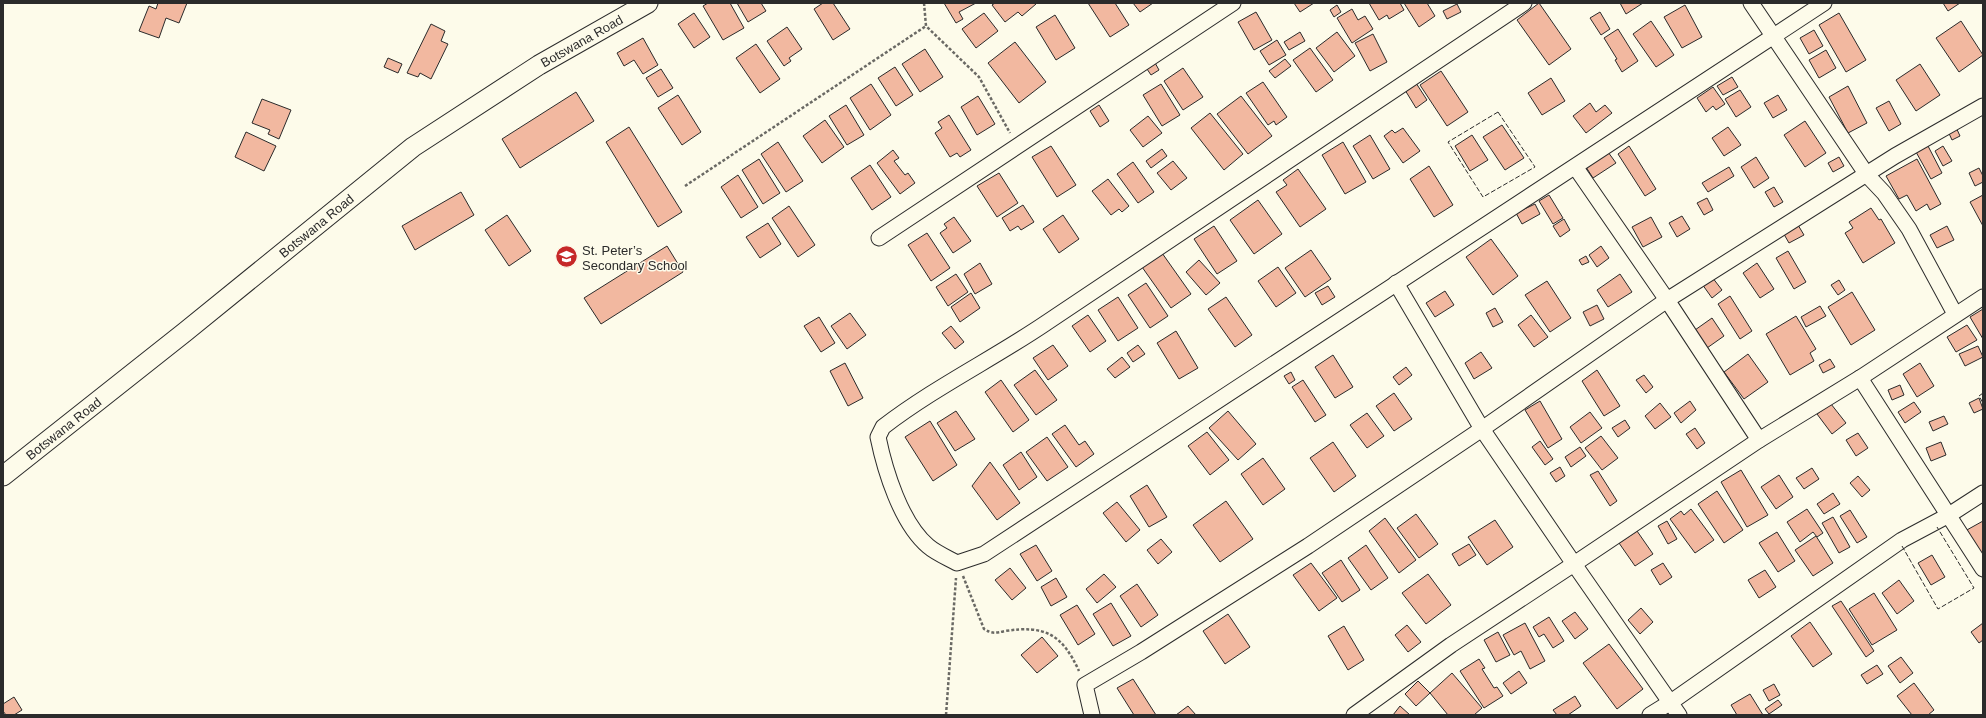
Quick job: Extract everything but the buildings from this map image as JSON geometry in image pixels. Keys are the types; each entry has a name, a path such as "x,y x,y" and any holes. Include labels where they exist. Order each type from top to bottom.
{"street":[{"name":"Botswana Road","path":"3,476 185,332 413,147 539,64 648,3"},
{"path":"879,238 1233,3"},
{"path":"1524,3 1296,154 1031,333 953,379 883,427 878,437 891,483 909,524 928,546 957,563 984,554 1129,461 1396,283 1576,168 1824,3"},
{"path":"1751,3 1867,175 1884,193 1909,229 1955,314"},
{"path":"1092,715 1085,685 1242,589 1482,429 1667,300 1895,156 1983,106"},
{"path":"1576,168 1667,300 1759,440"},
{"path":"1396,283 1482,429 1675,709"},
{"path":"1354,715 1450,645 1759,440 1860,378 1955,314 1983,297"},
{"path":"1860,378 1983,568"},
{"path":"1650,715 1675,709 1902,540 1949,515 1983,493"}],"path":[{"path":"924,3 926,26 980,76 1017,146"},
{"path":"684,186 926,26"},
{"path":"957,563 984,629 991,633 1037,630 1056,636 1075,662 1085,685"},
{"path":"946,715 957,563"}],"fence":[{"path":"1498,112 1535,167 1483,197 1448,142 1498,112"},
{"path":"1983,393 1979,396 1983,403"},
{"path":"1902,546 1938,609 1974,588 1937,527"}],"place":[{"name":"St. Peter’s Secondary School","path":"567,257"}]}
